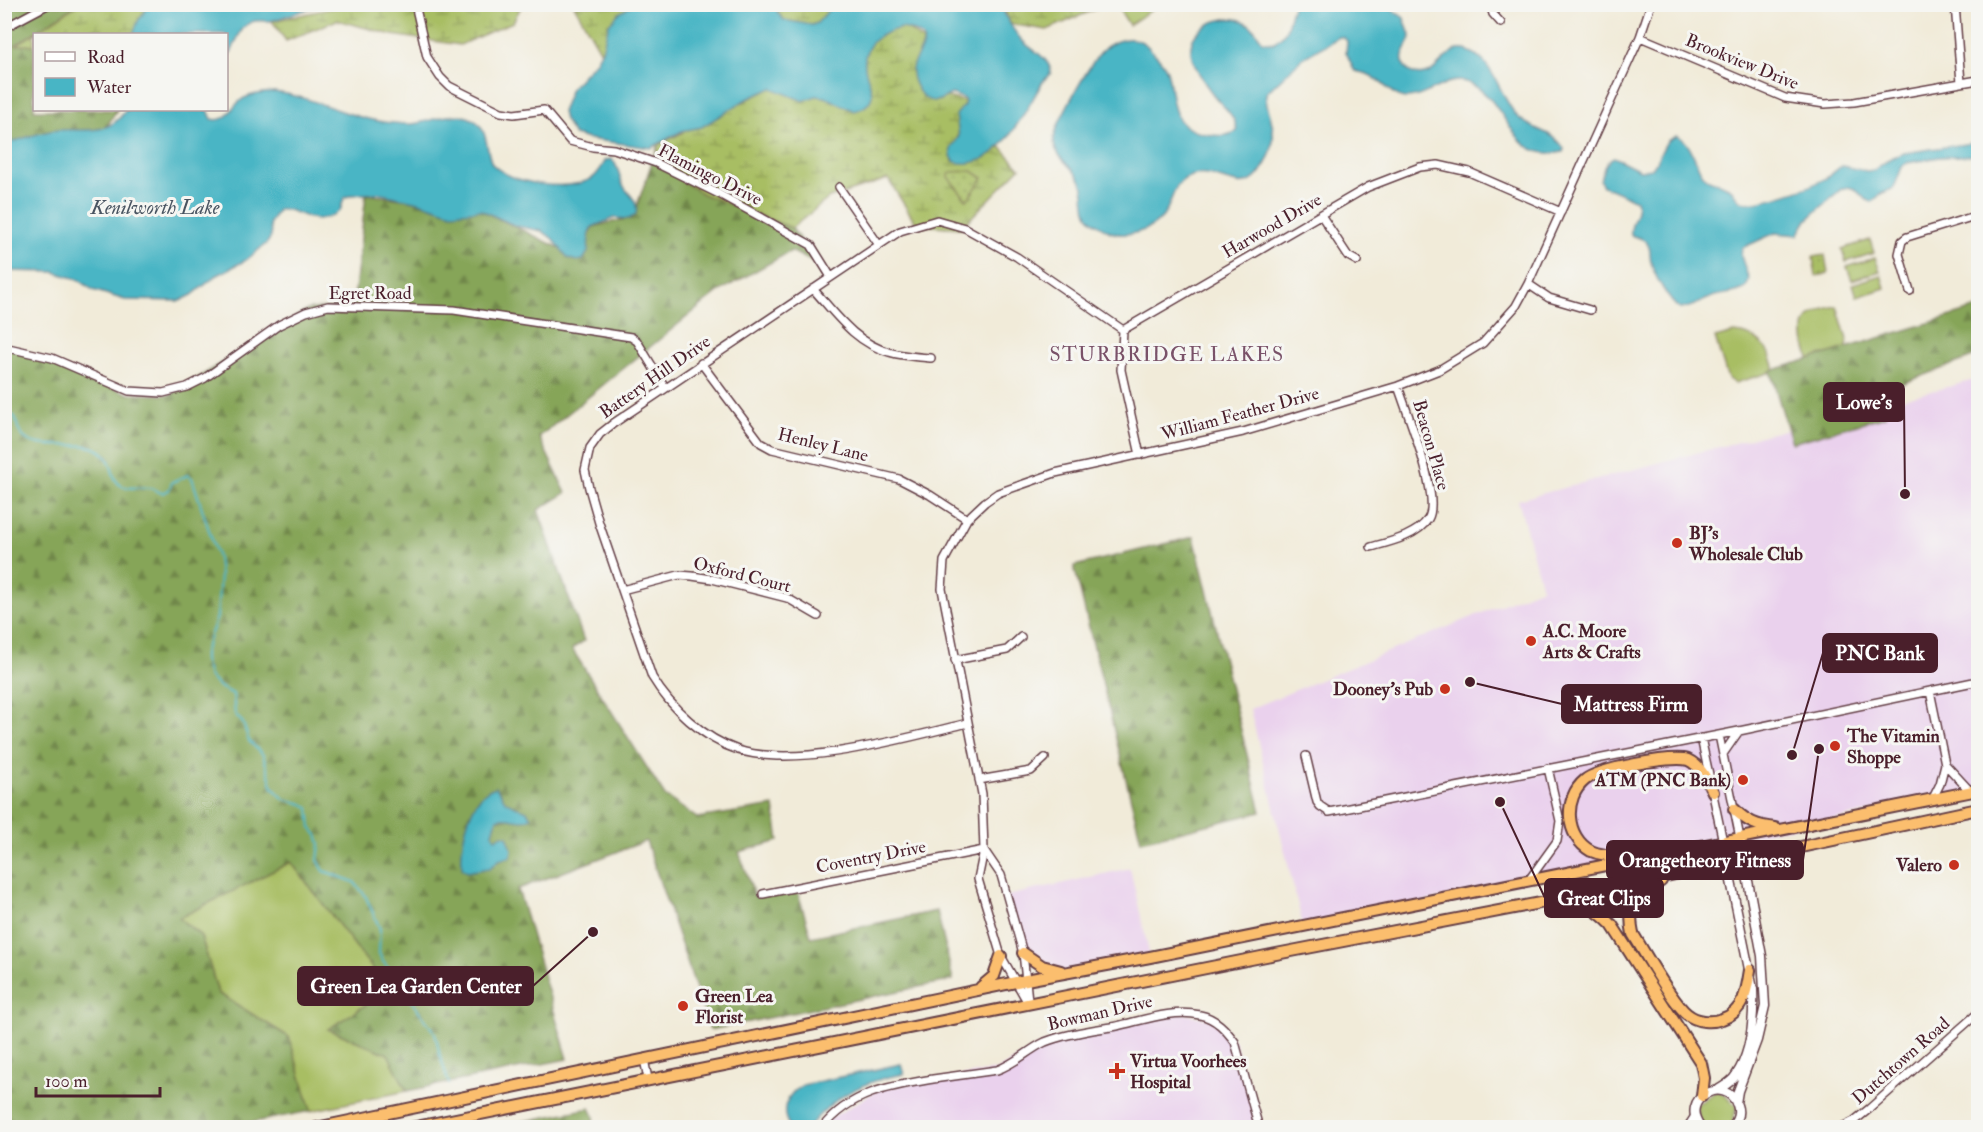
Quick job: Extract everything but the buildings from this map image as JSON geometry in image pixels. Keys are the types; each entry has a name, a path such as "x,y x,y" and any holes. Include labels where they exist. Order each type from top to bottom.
{"highway":[{"path":"1649,857 1601,854 1590,850 1574,835 1569,813 1571,800 1585,780 1601,772 1670,758 1686,759 1703,773 1713,792"},
{"path":"316,1128 1064,972 1140,959 1975,791"},
{"path":"1734,808 1757,826 1784,829"},
{"path":"411,1128 1028,1003 1540,903 1978,809"},
{"path":"1693,871 1660,882 1641,894 1631,914 1633,934 1682,1009 1695,1019 1712,1022 1735,1012 1745,998 1750,970"},
{"path":"1540,903 1571,901 1600,913 1612,925 1701,1063 1704,1078 1702,1096"},
{"path":"1023,953 1042,966 1064,972"},
{"path":"978,990 994,976 1001,956"}],"street":[{"path":"4,28 49,4"},
{"name":"Flamingo Drive","path":"415,4 427,57 444,82 454,90 501,112 514,114 544,110 570,141 614,149 662,165 811,245 831,277"},
{"path":"1490,4 1493,14 1501,22"},
{"name":"William Feather Drive","path":"1028,1003 1021,981 1001,956 978,879 984,849 982,794 942,589 944,561 967,519 985,502 999,493 1023,483 1055,473 1244,432 1398,386 1439,370 1483,343 1516,306 1528,284 1640,37 1651,4"},
{"path":"1955,4 1961,83"},
{"name":"Brookview Drive","path":"1640,37 1785,98 1808,103 1854,102 1978,80"},
{"name":"Harwood Drive","path":"1123,330 1368,187 1420,167 1438,165 1469,172 1561,212"},
{"path":"839,188 879,245"},
{"path":"1321,215 1348,256 1357,261"},
{"path":"1910,291 1899,254 1902,241 1912,235 1978,215"},
{"name":"Battery Hill Drive","path":"968,723 868,746 793,756 737,750 683,717 662,694 652,677 622,591 599,523 585,470 590,448 600,434 665,387 900,231 926,222 938,220 965,228 1017,257 1123,330"},
{"path":"1528,284 1549,298 1590,310"},
{"path":"813,289 854,334 866,342 891,353 931,358"},
{"name":"Egret Road","path":"4,347 52,358 129,391 163,393 176,391 205,378 279,325 306,312 328,306 440,309 632,337 637,341 665,387"},
{"path":"1123,330 1121,370 1140,455"},
{"name":"Henley Lane","path":"701,363 761,443 772,448 899,479 930,495 967,519"},
{"name":"Beacon Place","path":"1371,547 1410,534 1423,525 1431,515 1433,500 1430,483 1398,386"},
{"name":"Oxford Court","path":"622,591 679,575 692,576 788,598 818,616"},
{"path":"955,660 1006,650 1021,637"},
{"path":"1306,756 1317,802 1329,812 1978,681"},
{"path":"1930,692 1945,764 1940,784 1932,800"},
{"path":"1723,754 1739,731"},
{"path":"1719,735 1762,956 1765,1006 1757,1040 1738,1091 1737,1117 1731,1128"},
{"path":"1688,1128 1695,1116 1696,1105 1702,1096 1718,1090 1736,1076 1746,1054 1754,1007 1750,970 1701,738"},
{"path":"980,780 1031,771 1045,759"},
{"path":"1945,764 1975,791"},
{"path":"1529,880 1557,841 1560,821 1548,768"},
{"name":"William Feather Drive","path":"984,849 1001,875 1023,953 1021,981"},
{"name":"Coventry Drive","path":"763,894 984,849"},
{"name":"Dutchtown Road","path":"1840,1128 1856,1124 1978,1013"},
{"name":"Bowman Drive","path":"822,1128 843,1107 860,1096 880,1089 997,1070 1014,1063 1036,1047 1056,1038 1163,1015 1182,1014 1200,1015 1215,1021 1235,1042 1259,1128"},
{"path":"644,1059 648,1079"},
{"path":"1718,1090 1730,1096 1736,1103"},
{"path":"1695,1116 1701,1128"}],"shaded area":[{"path":"1978,379 1978,790 1303,926 1250,709 1542,588 1518,500"},
{"path":"1130,868 1150,957 1064,972 1023,953 1007,896"},
{"name":"Virtua Voorhees Hospital","path":"1182,1013 1215,1021 1235,1042 1259,1128 822,1128 828,1120 880,1089 997,1070 1044,1043"}],"green space":[{"path":"899,4 909,30 923,41 919,91 965,101 953,160 1001,147 1020,168 961,228 917,225 888,179 829,198 792,228 703,194 657,165 658,145 768,89 778,13 777,5"},
{"path":"1003,4 1105,5 1047,30 1010,24"},
{"path":"5,5 77,5 17,44 33,45 33,111 116,111 106,128 5,144"},
{"path":"77,5 153,5 135,33 34,33"},
{"path":"347,5 522,5 513,22 460,45 392,35 337,20 286,41 272,21"},
{"path":"574,5 646,5 619,13 601,52"},
{"path":"1125,5 1159,5 1129,25 1119,9"},
{"path":"33,34 33,45 16,45"},
{"path":"658,145 657,165 703,194 792,228 817,264 791,251 718,292 539,437 566,493 538,510 584,641 572,649 665,796 697,818 774,806 779,841 739,852 755,897 797,889 811,937 937,911 953,980 710,1030 646,841 518,889 568,1059 407,1091 388,1054 328,1029 389,990 291,862 179,918 201,936 218,993 289,1037 311,1111 228,1127 5,1127 4,349 20,350 129,394 170,395 309,309 353,307 366,194 481,210 582,259 592,227 633,217"},
{"path":"972,171 983,178 967,200 948,177 951,172"},
{"path":"1870,240 1874,253 1846,262 1842,249"},
{"path":"1825,255 1828,274 1816,276 1813,257"},
{"path":"1875,258 1880,271 1852,280 1847,267"},
{"path":"1881,275 1885,288 1857,297 1853,284"},
{"path":"1837,306 1848,343 1845,350 1810,361 1804,339 1805,323 1815,313"},
{"path":"1978,308 1978,355 1896,386 1885,416 1792,443 1770,371"},
{"path":"1734,333 1750,336 1762,344 1770,356 1775,371 1735,383 1728,379 1715,338"},
{"path":"1194,537 1261,812 1141,841 1074,566"},
{"path":"291,862 389,990 329,1029 388,1054 407,1091 311,1111 289,1037 218,993 201,936 178,918"},
{"path":"1718,1090 1737,1106 1731,1128 1701,1128 1696,1105"},
{"path":"590,1108 594,1116 595,1127 495,1127"}],"water":[{"path":"150,4 320,4 274,20 249,23 241,31 228,57 228,33 133,33 138,21"},
{"path":"634,4 775,5 784,20 812,25 817,23 833,5 1000,5 1017,34 1024,43 1047,62 1051,73 1044,80 1009,136 985,158 971,163 955,162 951,154 951,148 959,136 956,115 965,101 952,94 935,101 921,94 915,85 912,69 923,46 923,41 921,36 902,28 887,32 870,45 865,67 872,96 868,104 854,111 825,97 816,96 803,101 772,88 745,100 702,127 682,131 651,148 574,135 564,120 562,112 571,88 596,61 602,50 609,24 619,13"},
{"path":"1294,4 1386,5 1404,18 1411,38 1403,55 1403,61 1410,72 1425,74 1433,70 1450,54 1459,50 1468,51 1484,62 1517,116 1554,138 1564,149 1563,152 1545,153 1531,149 1521,141 1484,93 1463,81 1446,83 1422,95 1401,97 1372,76 1354,70 1346,52 1347,41 1339,37 1303,58 1266,93 1273,132 1272,147 1263,168 1251,181 1236,183 1210,176 1191,176 1180,182 1167,210 1159,221 1138,232 1114,233 1093,221 1088,216 1081,182 1057,151 1054,141 1060,122 1074,94 1097,56 1113,43 1124,39 1135,39 1142,42 1166,68 1179,119 1193,131 1218,136 1229,134 1237,131 1234,119 1209,89 1192,57 1192,43 1196,35 1211,23 1230,19 1247,23 1262,41 1273,43 1286,30"},
{"name":"Kenilworth Lake","path":"274,92 290,95 364,118 403,124 424,122 445,116 465,116 481,127 492,164 512,177 539,184 580,183 591,179 606,160 612,159 624,187 636,204 636,214 629,219 614,218 592,227 589,232 588,252 583,260 576,261 568,258 553,239 542,231 516,226 481,210 452,213 419,202 377,193 351,195 344,198 340,211 323,218 317,219 288,210 278,210 270,223 271,237 267,243 246,260 216,276 192,295 180,301 125,300 93,290 79,280 55,272 5,271 5,144 50,131 101,129 110,125 125,111 208,111 212,119 217,120 225,117 243,99 256,94"},
{"path":"1676,136 1687,144 1705,177 1728,187 1739,200 1744,202 1761,201 1797,191 1827,178 1842,166 1867,171 1874,170 1891,158 1904,153 1978,142 1978,155 1939,157 1908,163 1902,167 1894,188 1881,194 1872,202 1866,200 1855,189 1848,187 1840,190 1807,220 1798,235 1775,233 1742,248 1741,256 1749,280 1746,288 1680,309 1658,281 1652,267 1647,243 1631,235 1637,210 1636,200 1603,186 1600,181 1604,167 1614,157 1640,170 1652,169 1667,141"},
{"path":"496,787 506,802 527,811 531,817 523,820 497,819 494,837 496,839 502,835 507,836 512,850 510,857 499,860 490,868 467,872 462,868 462,858 468,821 479,799 487,791"},
{"path":"901,1064 904,1074 876,1080 851,1091 829,1106 809,1127 790,1127 785,1115 786,1103 792,1093 803,1085"}],"waterway":[{"path":"4,411 15,417 20,432 27,440 46,445 79,445 97,449 107,458 115,479 122,486 150,488 162,493 169,490 172,482 188,475 192,478 218,558 220,575 217,617 204,653 209,676 218,686 233,694 235,714 243,723 249,741 263,755 273,788 284,799 309,808 311,828 320,844 318,860 324,871 354,882 365,895 380,929 379,953 382,960 435,1033 449,1084"}],"place":[{"name":"Lowe's","path":"1905,494"},
{"name":"BJ's Wholesale Club","path":"1677,543"},
{"name":"A.C. Moore Arts & Crafts","path":"1531,641"},
{"name":"Mattress Firm","path":"1470,682"},
{"name":"Dooney's Pub","path":"1445,689"},
{"name":"The Vitamin Shoppe","path":"1835,746"},
{"name":"Orangetheory Fitness","path":"1819,749"},
{"name":"PNC Bank","path":"1792,755"},
{"name":"ATM (PNC Bank)","path":"1743,780"},
{"name":"Great Clips","path":"1500,802"},
{"name":"Valero","path":"1954,865"},
{"name":"Green Lea Garden Center","path":"593,932"},
{"name":"Green Lea Florist","path":"683,1006"},
{"name":"Virtua Voorhees Hospital","path":"1117,1071"}],"district":[{"name":"STURBRIDGE LAKES","path":"1167,354"}]}
